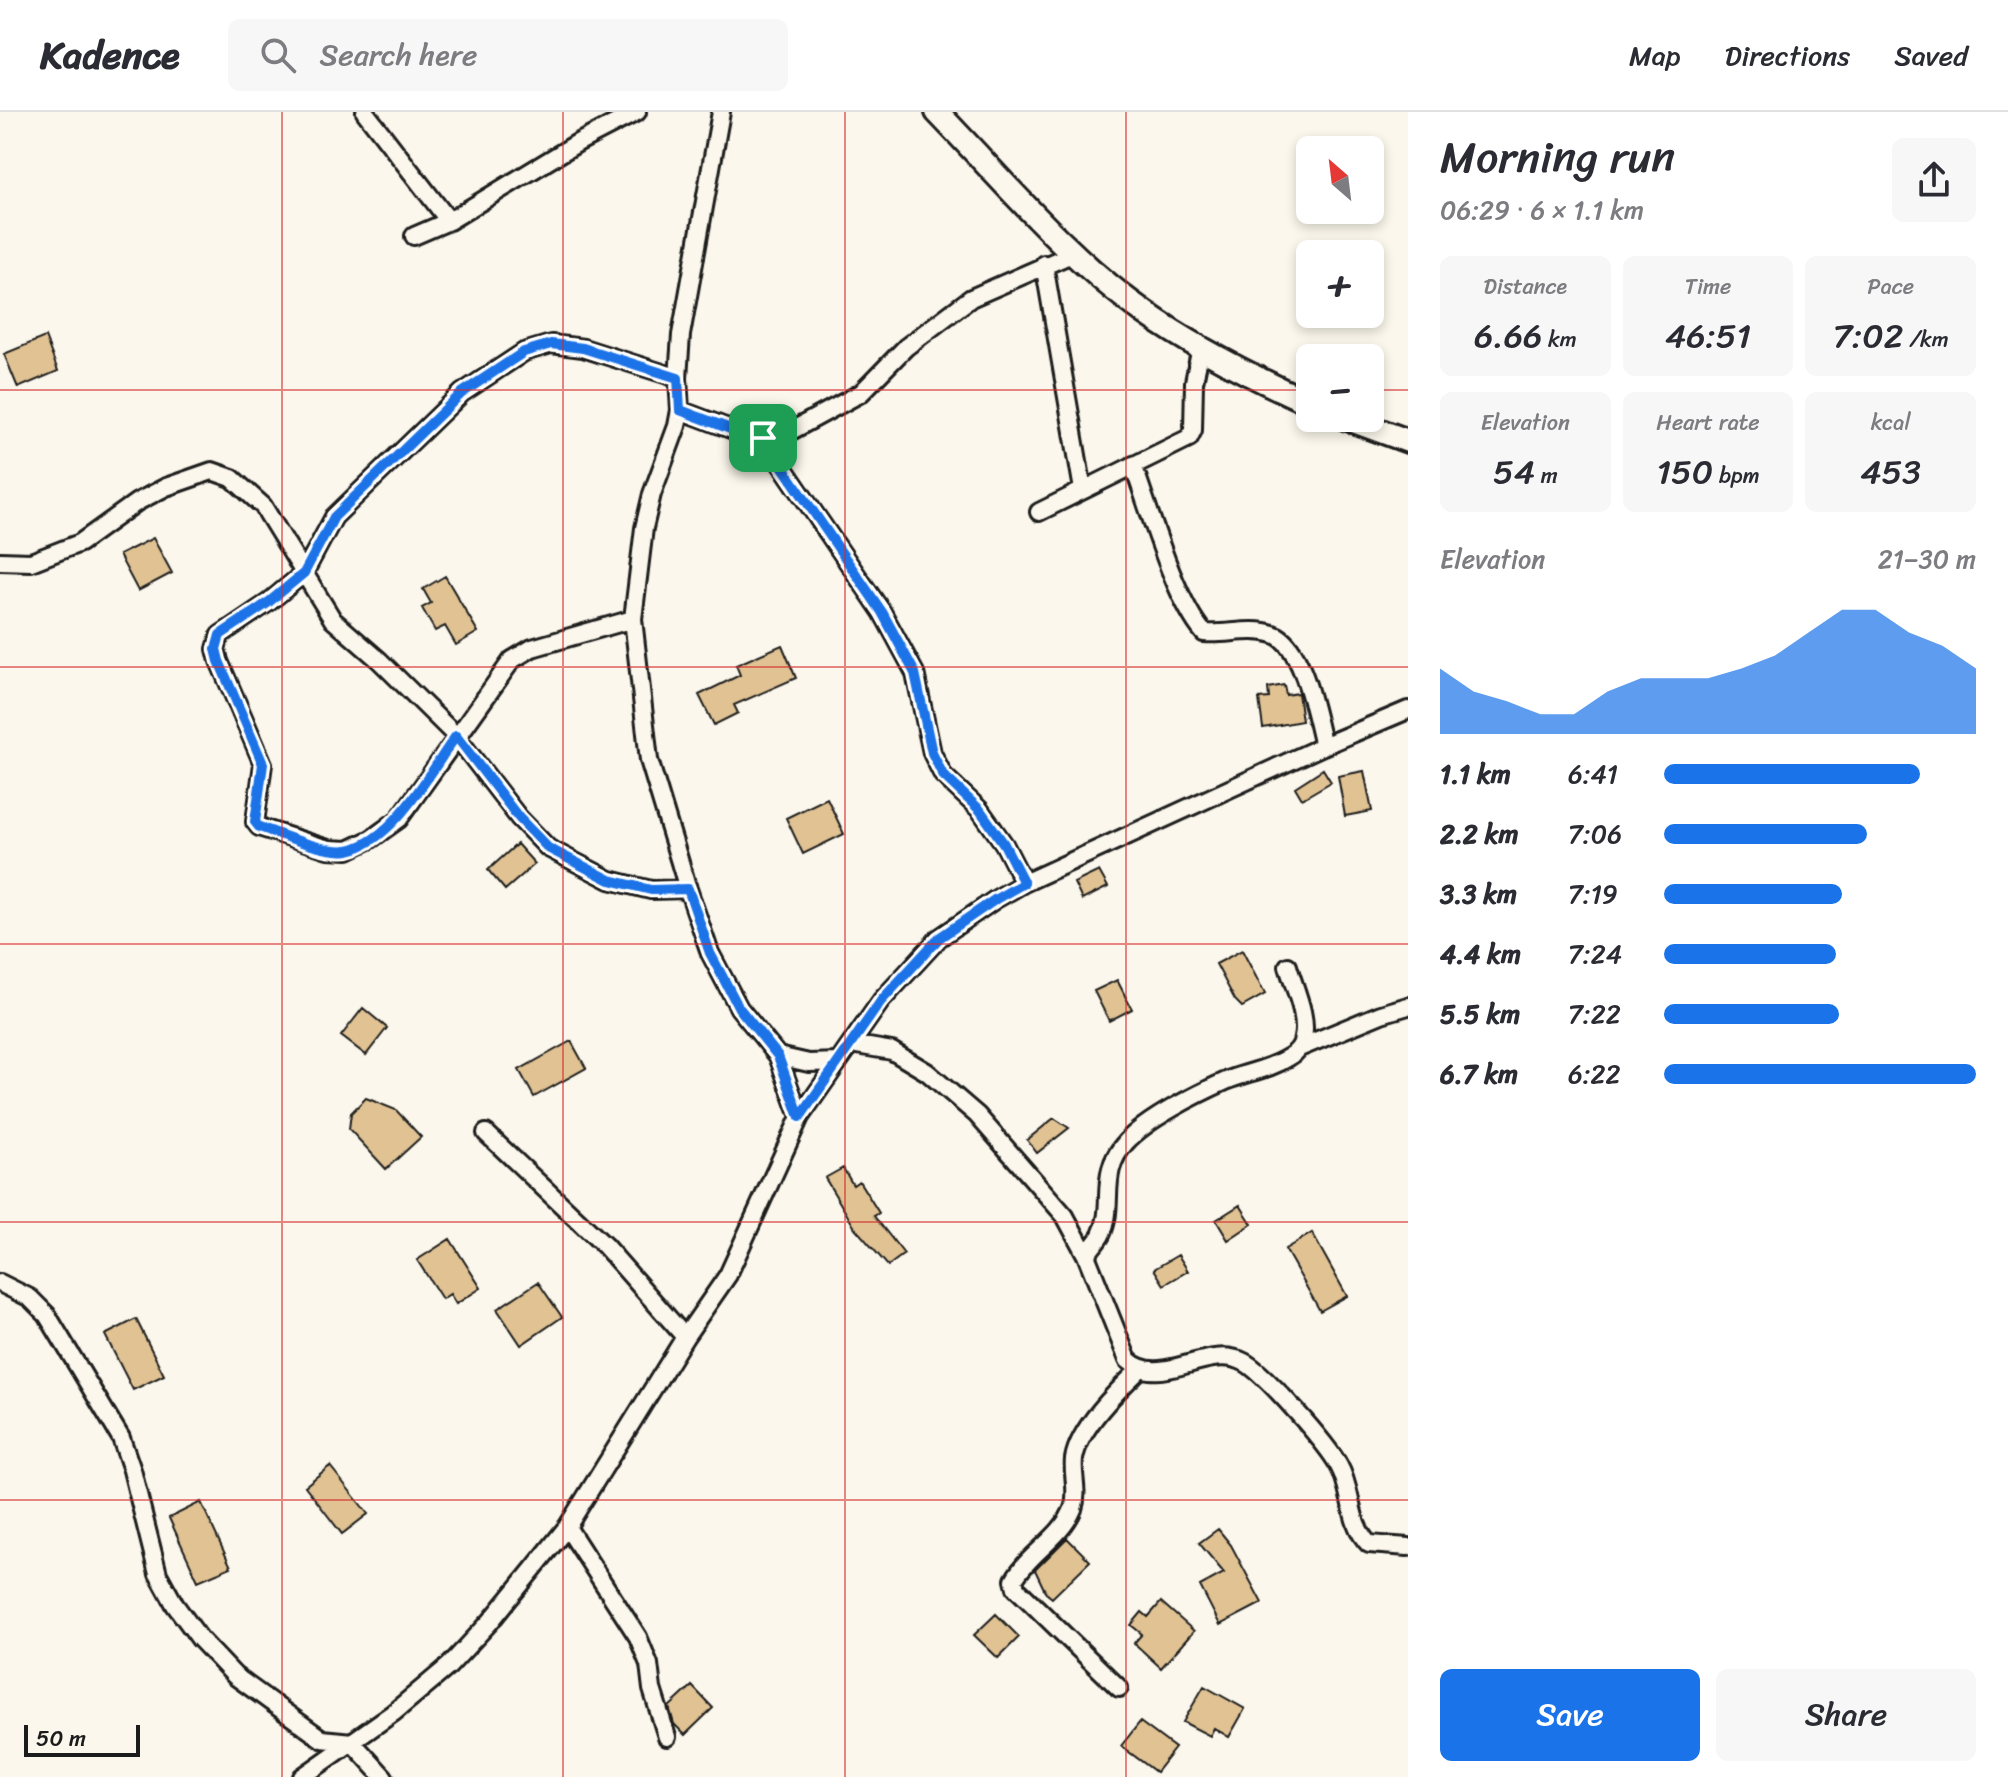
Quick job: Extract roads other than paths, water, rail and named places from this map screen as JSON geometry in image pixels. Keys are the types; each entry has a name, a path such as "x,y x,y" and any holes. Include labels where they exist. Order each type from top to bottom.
{"street":[{"path":"365,112 449,221"},
{"path":"414,236 449,221 566,149 637,112"},
{"path":"721,112 681,335 678,378 680,410 644,528 633,619 649,760 688,889 710,953 739,1008 778,1056 800,1117"},
{"path":"938,112 1074,253 1143,312 1251,377 1296,397"},
{"path":"680,410 749,436 780,437 793,432 861,393 906,347 971,298 1074,253"},
{"path":"1044,264 1083,490"},
{"path":"633,619 532,648 512,660 399,819 371,839 348,850 328,849 259,827 254,817 263,764 219,661 216,649 220,635 269,602 304,573 334,517 462,393 524,352 551,344 583,348 678,378"},
{"path":"1039,512 1189,438 1193,430 1194,382 1201,347"},
{"path":"1383,432 1408,441"},
{"path":"763,438 882,612 915,673 932,753 943,775 980,810 1004,844 1024,883"},
{"path":"1133,465 1193,621 1204,633 1225,635 1252,630 1277,634 1291,649 1306,678 1323,746"},
{"path":"0,561 31,562 80,543 137,502 166,487 212,471 232,478 263,506 333,620 379,660 456,736 519,818 548,848 610,880 651,890 688,889"},
{"path":"302,1777 393,1713 449,1666 490,1622 567,1527 685,1337 728,1275 800,1117 881,1001 939,938 1024,883 1408,710"},
{"path":"1086,1255 1100,1236 1105,1221 1107,1185 1113,1160 1128,1140 1170,1110 1227,1081 1267,1068 1291,1056 1299,1048 1304,1023 1288,966"},
{"path":"1299,1048 1408,1006"},
{"path":"851,1044 892,1051 927,1072 977,1115 1065,1216 1086,1255 1128,1360 1139,1370 1156,1371 1229,1357 1246,1363 1287,1402 1339,1466 1357,1532 1369,1544 1408,1547"},
{"path":"778,1056 809,1063 838,1062"},
{"path":"486,1133 605,1246 685,1337"},
{"path":"0,1283 30,1298 47,1315 121,1438 136,1483 158,1574 175,1605 200,1639 235,1676 322,1739 352,1742 384,1777"},
{"path":"1119,1688 1016,1588 1014,1580 1018,1572 1046,1546 1072,1509 1076,1489 1074,1460 1085,1433 1117,1391 1139,1370"},
{"path":"567,1527 638,1637 649,1664 652,1689 667,1737"},
{"path":"322,1739 324,1762"}]}
